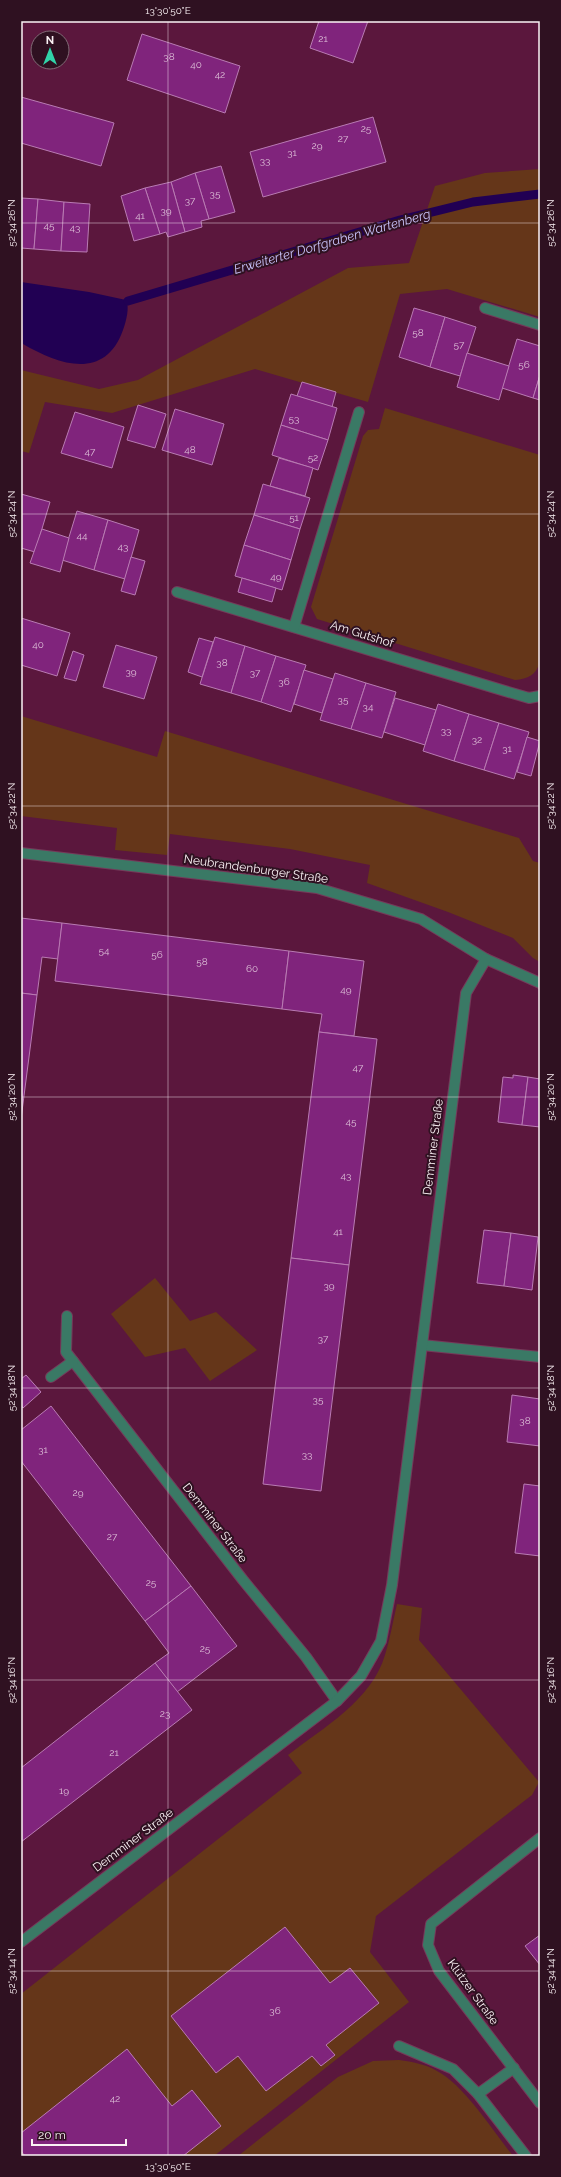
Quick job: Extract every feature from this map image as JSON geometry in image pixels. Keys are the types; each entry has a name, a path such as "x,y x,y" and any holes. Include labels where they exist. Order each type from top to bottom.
{"street":[{"path":"485,308 540,325"},
{"path":"294,627 359,412"},
{"name":"Am Gutshof","path":"177,592 529,698 540,696"},
{"name":"Neubrandenburger Straße","path":"21,853 317,888 421,919 486,959 540,983"},
{"name":"Demminer Straße","path":"21,1942 336,1701 361,1676 381,1641 392,1585 466,993 486,959"},
{"name":"Demminer Straße","path":"67,1316 66,1352 243,1580 306,1657 336,1701"},
{"path":"422,1345 540,1357"},
{"path":"51,1377 73,1361"},
{"name":"Klützer Straße","path":"540,1838 431,1924 428,1945 439,1971 540,2103"},
{"path":"400,2046 454,2069 478,2094 526,2156"},
{"path":"478,2094 514,2068"}],"shaded area":[{"path":"540,169 540,317 447,289 400,294 368,402 255,369 112,413 45,402 29,453 21,451 21,370 99,389 138,380 348,268 409,263 435,186 485,173"},
{"path":"21,282 89,292 126,300 128,310 126,319 123,330 115,346 105,357 93,362 80,364 51,358 23,344"},
{"path":"385,408 540,455 540,662 531,676 524,679 515,680 317,619 311,607 363,436 368,430 379,429"},
{"path":"21,716 157,757 165,731 519,838 533,861 540,863 540,962 533,958 513,938 448,912 367,883 370,865 290,849 170,834 167,855 115,850 117,828 21,816"},
{"path":"155,1278 190,1321 216,1312 257,1350 210,1381 185,1348 145,1357 111,1314"},
{"path":"397,1604 422,1608 419,1640 539,1782 532,1795 376,1916 370,1952 409,2002 214,2156 21,2156 21,1994 302,1773 288,1755 345,1712 369,1686 379,1671 385,1655"},
{"path":"399,2060 428,2067 447,2077 467,2097 513,2156 238,2156 338,2077 373,2061"}],"building":[{"path":"319,21 368,21 353,63 310,48"},
{"path":"142,34 240,66 225,113 127,80"},
{"path":"21,97 114,123 101,166 21,143"},
{"path":"373,117 386,162 263,197 250,152"},
{"path":"221,166 235,212 209,219 195,173"},
{"path":"195,173 209,219 201,221 202,227 185,232 171,182"},
{"path":"171,182 185,232 168,237 166,232 160,234 145,188"},
{"path":"145,188 160,234 134,241 121,196"},
{"path":"21,198 38,199 34,249 21,248"},
{"path":"38,199 64,202 61,251 34,249"},
{"path":"64,202 90,204 87,252 61,251"},
{"path":"414,308 445,317 430,367 399,357"},
{"path":"445,317 476,327 460,376 430,367"},
{"path":"517,339 540,346 540,375 533,398 502,388"},
{"path":"467,353 509,366 499,400 457,387"},
{"path":"540,375 540,400 533,398"},
{"path":"302,382 336,392 332,407 297,396"},
{"path":"291,394 337,408 328,440 281,425"},
{"path":"138,405 166,414 155,448 127,440"},
{"path":"175,409 224,424 212,465 162,450"},
{"path":"75,412 124,427 112,468 61,453"},
{"path":"281,425 328,440 318,470 272,455"},
{"path":"279,458 313,468 305,496 270,486"},
{"path":"263,484 310,498 300,529 254,515"},
{"path":"21,494 50,502 35,552 21,548"},
{"path":"77,511 108,520 94,570 62,560"},
{"path":"254,515 300,529 291,560 244,545"},
{"path":"108,520 139,530 125,579 94,570"},
{"path":"42,529 69,538 60,572 30,563"},
{"path":"244,545 291,560 282,590 235,576"},
{"path":"131,557 145,561 135,595 121,591"},
{"path":"242,578 276,588 272,602 238,592"},
{"path":"21,618 70,633 57,676 21,665"},
{"path":"215,637 245,646 231,693 200,684"},
{"path":"199,638 213,642 202,677 188,672"},
{"path":"116,645 157,657 144,699 103,687"},
{"path":"245,646 276,656 261,702 231,693"},
{"path":"73,651 84,655 76,681 64,678"},
{"path":"276,656 306,665 291,712 261,702"},
{"path":"304,670 333,679 322,713 294,704"},
{"path":"335,673 366,683 351,729 320,720"},
{"path":"366,683 396,692 382,738 351,729"},
{"path":"395,698 436,710 425,745 384,732"},
{"path":"438,704 469,714 454,761 423,751"},
{"path":"469,714 499,723 484,770 454,761"},
{"path":"499,723 529,732 514,779 484,770"},
{"path":"527,737 540,741 531,776 517,772"},
{"path":"21,918 62,923 58,959 42,957 37,995 21,993"},
{"path":"62,923 289,951 282,1009 55,981"},
{"path":"289,951 364,961 354,1036 319,1032 322,1014 282,1009"},
{"path":"21,993 37,995 21,1119"},
{"path":"319,1032 377,1039 349,1265 291,1258"},
{"path":"513,1075 528,1077 522,1125 498,1122 503,1077 513,1078"},
{"path":"528,1077 540,1079 540,1127 522,1125"},
{"path":"484,1230 511,1233 504,1286 477,1283"},
{"path":"511,1233 538,1237 532,1290 504,1286"},
{"path":"291,1258 349,1265 321,1491 263,1484"},
{"path":"26,1375 41,1392 23,1408 21,1405 21,1379"},
{"path":"512,1395 540,1399 540,1446 507,1442"},
{"path":"51,1406 191,1586 145,1621 21,1461 21,1430"},
{"path":"524,1484 540,1486 540,1556 515,1553"},
{"path":"191,1586 237,1646 177,1692 155,1663 169,1653 145,1621"},
{"path":"155,1663 192,1710 21,1842 21,1768"},
{"path":"285,1927 330,1983 350,1968 379,2003 326,2045 335,2055 321,2066 312,2056 266,2091 238,2056 216,2073 171,2016"},
{"path":"540,1935 540,1965 525,1946"},
{"path":"127,2049 172,2106 192,2090 221,2126 183,2156 25,2156 21,2151 21,2133"}],"waterway":[{"name":"Erweiterter Dorfgraben Wartenberg","path":"128,301 400,220 473,202 540,194"}]}
